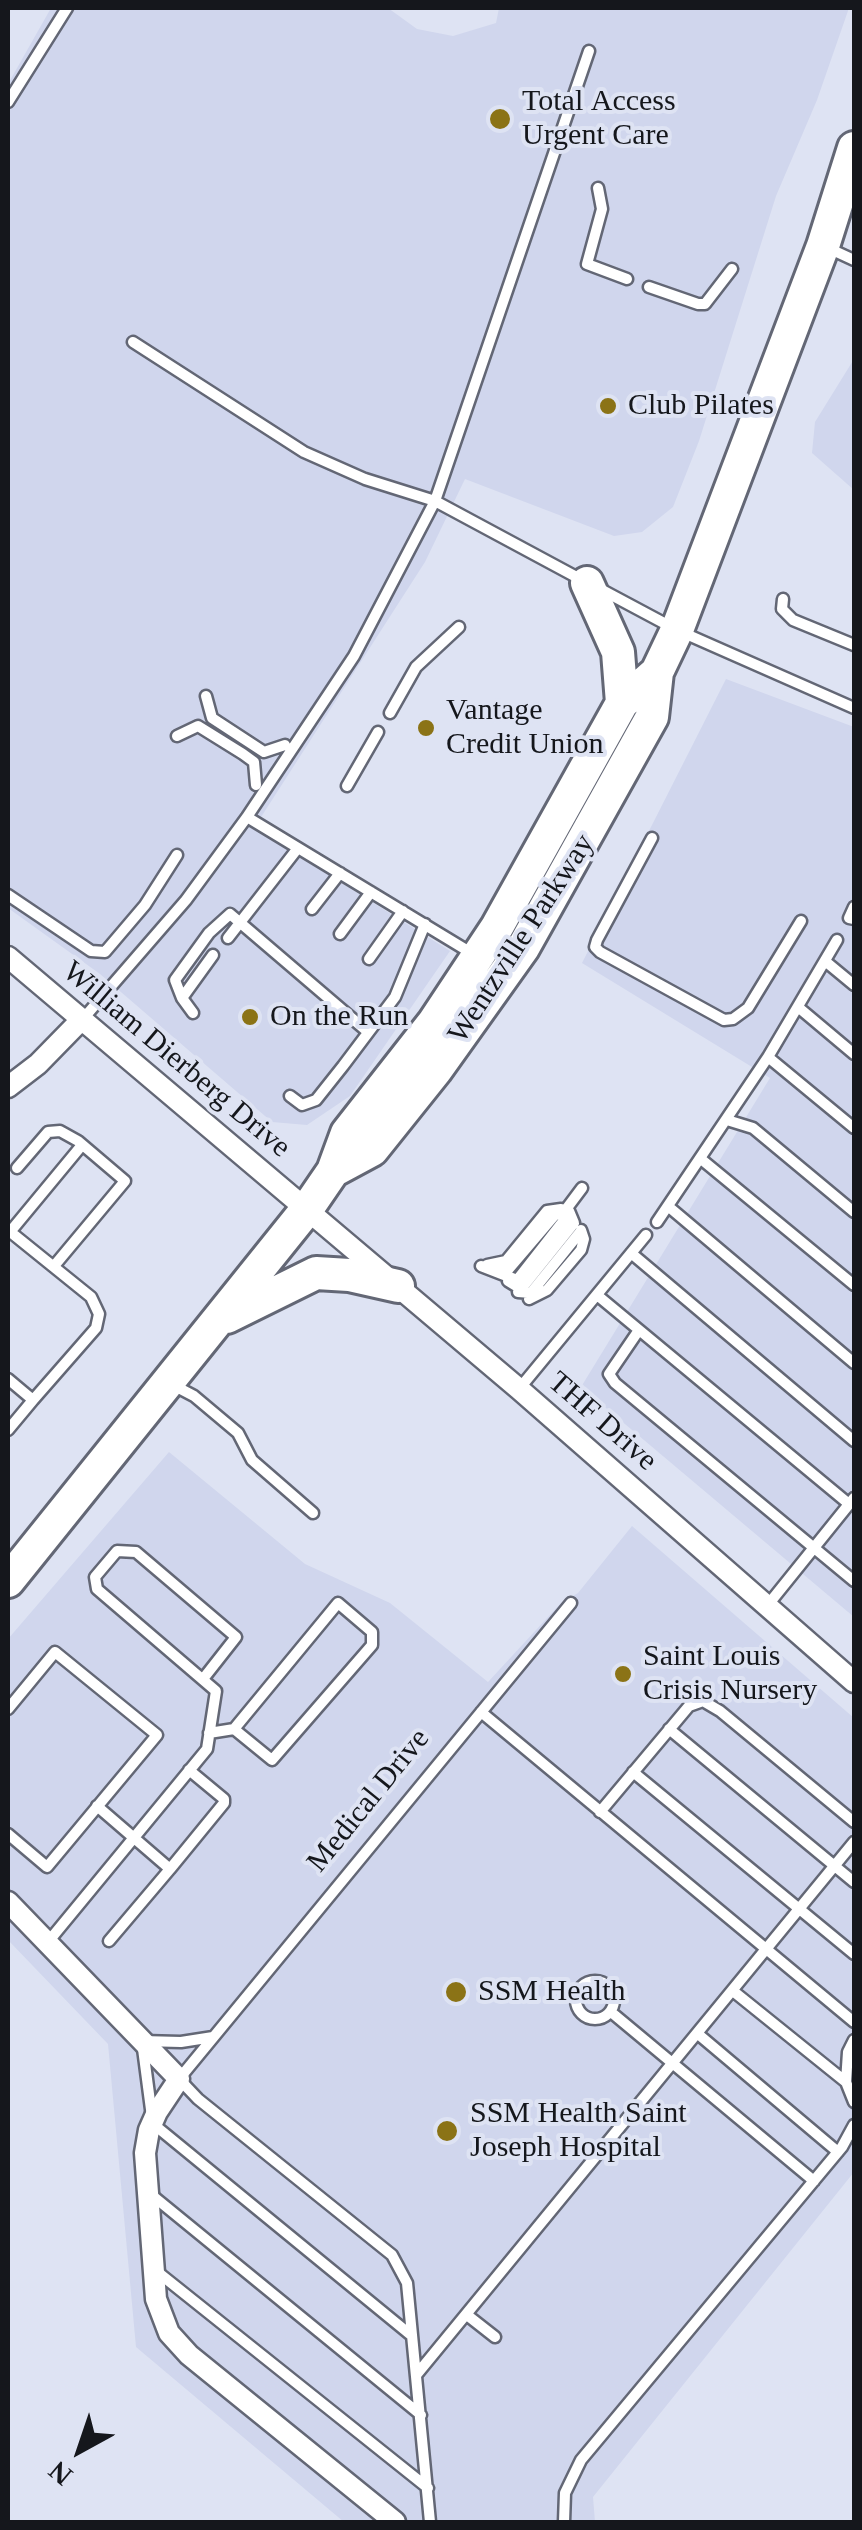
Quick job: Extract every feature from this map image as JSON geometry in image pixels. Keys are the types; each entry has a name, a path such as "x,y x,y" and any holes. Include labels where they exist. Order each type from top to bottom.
{"main road":[{"name":"Wentzville Parkway","path":"334,1171 372,1150 436,1070 523,948 652,717 657,672 823,246 854,148"},
{"path":"587,582 618,652 622,703"},
{"name":"Wentzville Parkway","path":"8,1581 334,1171 347,1132 434,1022 478,956 622,703 657,672"},
{"path":"214,1324 316,1273 349,1275 398,1286"}],"street":[{"name":"William Dierberg Drive","path":"8,957 306,1210"},
{"path":"8,1086 38,1064 82,1020"},
{"name":"THF Drive","path":"306,1210 519,1389 854,1682"},
{"path":"8,1902 179,2079"},
{"name":"Medical Drive","path":"179,2079 152,2121 145,2153 156,2299 168,2333 189,2355 395,2522"}],"lane":[{"path":"8,102 67,8"},
{"path":"82,1020 186,900 247,817 354,656 435,501 589,51"},
{"path":"598,188 602,210 587,264 627,279"},
{"path":"823,246 854,260"},
{"path":"649,286 705,304 732,269"},
{"path":"134,342 304,452 365,479 435,501 676,630 854,708"},
{"path":"782,599 782,609 792,620 854,645"},
{"path":"390,713 416,667 460,628"},
{"path":"206,696 212,718 264,752 284,745"},
{"path":"177,736 198,726 254,762 256,785"},
{"path":"347,786 378,732"},
{"path":"247,817 478,956"},
{"path":"652,838 597,940 595,947 600,952 724,1020 733,1019 748,1008 800,921"},
{"path":"228,938 298,848"},
{"path":"8,895 91,951 105,952 146,905 177,856"},
{"path":"312,909 340,873"},
{"path":"340,934 371,892"},
{"path":"854,907 849,918 854,919"},
{"path":"369,959 403,911"},
{"path":"192,1013 175,980 187,959 230,914 280,948 340,1001 368,1032"},
{"path":"290,1096 302,1105 316,1100 395,997 425,924"},
{"path":"657,1222 768,1057 837,940"},
{"path":"182,998 214,955"},
{"path":"825,961 854,985"},
{"path":"798,1007 854,1054"},
{"path":"768,1057 854,1128"},
{"path":"727,1120 753,1128 854,1212"},
{"path":"18,1168 48,1132 60,1132 82,1145 124,1181 54,1266"},
{"path":"8,1430 96,1328 99,1314 90,1297 9,1231 82,1145"},
{"path":"701,1159 854,1285"},
{"path":"481,1266 506,1261 547,1211 567,1208 582,1188"},
{"path":"481,1266 516,1292 531,1293 581,1231 567,1208"},
{"path":"481,1266 517,1280 568,1215 567,1208"},
{"path":"669,1208 854,1363"},
{"path":"519,1389 646,1234"},
{"path":"631,1253 854,1440"},
{"path":"596,1295 852,1501 766,1606"},
{"path":"639,1330 608,1374 615,1383 854,1582"},
{"path":"8,1379 33,1400"},
{"path":"168,1382 194,1396 238,1434 252,1460 313,1514"},
{"path":"47,1943 207,1749 216,1691 97,1589 95,1577 117,1551 136,1552 236,1637 204,1680"},
{"path":"209,1733 234,1729 338,1603 372,1632 372,1645 272,1760 234,1729"},
{"name":"Medical Drive","path":"179,2079 571,1603"},
{"path":"8,1710 54,1652 157,1735 47,1867 8,1834"},
{"path":"600,1812 688,1706 703,1701 854,1822"},
{"path":"481,1712 854,2022"},
{"path":"669,1729 854,1882"},
{"path":"109,1941 224,1803 224,1798 189,1770"},
{"path":"634,1772 854,1954"},
{"path":"96,1806 170,1869"},
{"path":"418,2374 854,1842"},
{"path":"733,1991 846,2082"},
{"path":"611,2012 814,2181"},
{"path":"698,2034 838,2152"},
{"path":"142,2041 181,2042 214,2037"},
{"path":"854,2040 848,2052 846,2082 854,2102"},
{"name":"Medical Drive","path":"142,2041 152,2121"},
{"path":"179,2079 198,2099 392,2255 407,2283 430,2522"},
{"path":"152,2121 413,2337"},
{"path":"564,2522 566,2493 582,2460 838,2152 854,2125"},
{"path":"146,2190 422,2416"},
{"path":"154,2270 428,2488"},
{"path":"466,2314 495,2337"}],"shaded area":[{"path":"51,8 388,8 417,29 453,36 496,23 499,8 849,8 817,100 776,196 699,441 673,507 642,532 614,536 465,479 425,562 254,828 450,951 350,1096 307,1125 272,1122 100,974 8,908 8,84"},
{"path":"854,359 854,490 812,453 815,422"},
{"path":"726,679 854,727 854,1617 581,1387 770,1078 582,963"},
{"name":"SSM Health","path":"169,1452 305,1564 390,1603 488,1682 561,1603 578,1593 632,1526 854,1718 854,2172 593,2497 595,2522 344,2522 136,2347 108,2044 8,1940 8,1639"}],"place":[{"name":"Total Access Urgent Care","path":"500,119"},
{"name":"Club Pilates","path":"608,406"},
{"name":"Vantage Credit Union","path":"426,728"},
{"name":"On the Run","path":"250,1017"},
{"name":"Saint Louis Crisis Nursery","path":"623,1674"},
{"name":"SSM Health","path":"456,1992"},
{"name":"SSM Health Saint Joseph Hospital","path":"447,2131"}]}
